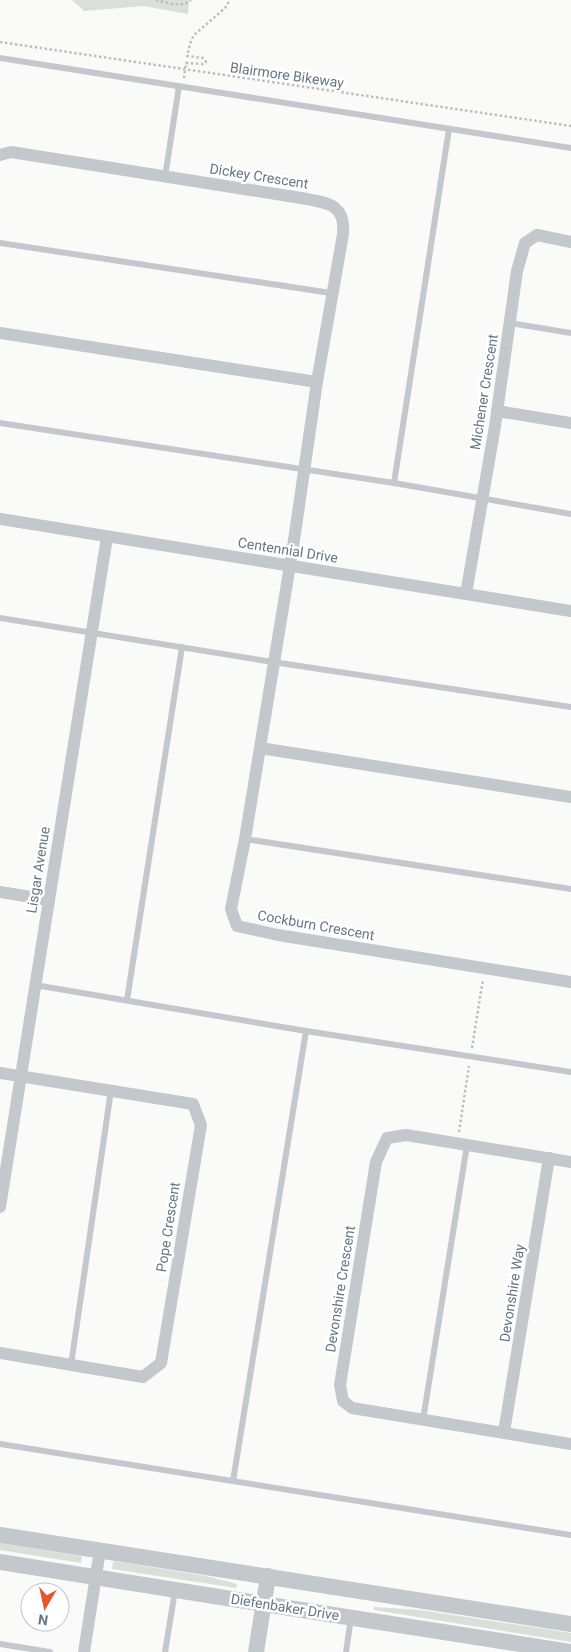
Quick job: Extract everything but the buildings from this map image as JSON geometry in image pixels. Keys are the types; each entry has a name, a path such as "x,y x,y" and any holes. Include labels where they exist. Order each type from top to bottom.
{"street":[{"name":"Dickey Crescent","path":"0,155 12,152 302,198 322,202 335,208 341,214 344,225 331,293 290,566"},
{"name":"Michener Crescent","path":"466,594 497,411 517,271 525,243 537,235 571,242"},
{"path":"0,333 317,382"},
{"path":"497,411 571,423"},
{"name":"Centennial Drive","path":"0,520 571,611"},
{"name":"Lisgar Avenue","path":"0,1207 107,537"},
{"name":"Cockburn Crescent","path":"290,566 245,839 231,909 236,926 571,982"},
{"path":"260,748 571,797"},
{"path":"0,892 49,900"},
{"name":"Pope Crescent","path":"0,1073 193,1104 200,1125 161,1363 143,1377 0,1353"},
{"name":"Devonshire Crescent","path":"571,1162 406,1135 387,1138 376,1162 340,1385 343,1401 352,1408 571,1444"},
{"name":"Devonshire Way","path":"504,1432 549,1158"},
{"name":"Diefenbaker Drive","path":"0,1535 571,1624"},
{"path":"84,1652 100,1550"},
{"name":"Diefenbaker Drive","path":"0,1562 571,1652"},
{"path":"256,1652 268,1576"}],"lane":[{"path":"0,58 571,148"},
{"path":"165,177 179,86"},
{"path":"394,483 449,129"},
{"path":"0,243 331,293"},
{"path":"510,323 571,333"},
{"path":"0,423 394,483 571,514"},
{"path":"0,618 571,707"},
{"path":"127,1000 182,647"},
{"path":"245,839 571,889"},
{"path":"35,985 306,1031 571,1072"},
{"path":"233,1481 306,1031"},
{"path":"71,1365 111,1090"},
{"path":"423,1420 468,1145"},
{"path":"0,1444 571,1534"},
{"path":"165,1652 175,1591"},
{"path":"346,1652 352,1617"},
{"path":"0,1644 50,1652"}],"path":[{"path":"156,0 181,5 191,0"},
{"path":"185,70 186,62 205,63 203,58 187,56 191,41 194,35 225,8 230,0"},
{"name":"Blairmore Bikeway","path":"0,42 571,126"}],"shaded area":[{"path":"72,0 189,0 188,14 143,6 84,11"},
{"path":"0,1543 82,1556 81,1563 0,1550"},
{"path":"113,1561 206,1576 237,1584 236,1588 112,1569"},
{"path":"374,1607 421,1610 571,1633 571,1642 374,1610"}]}
